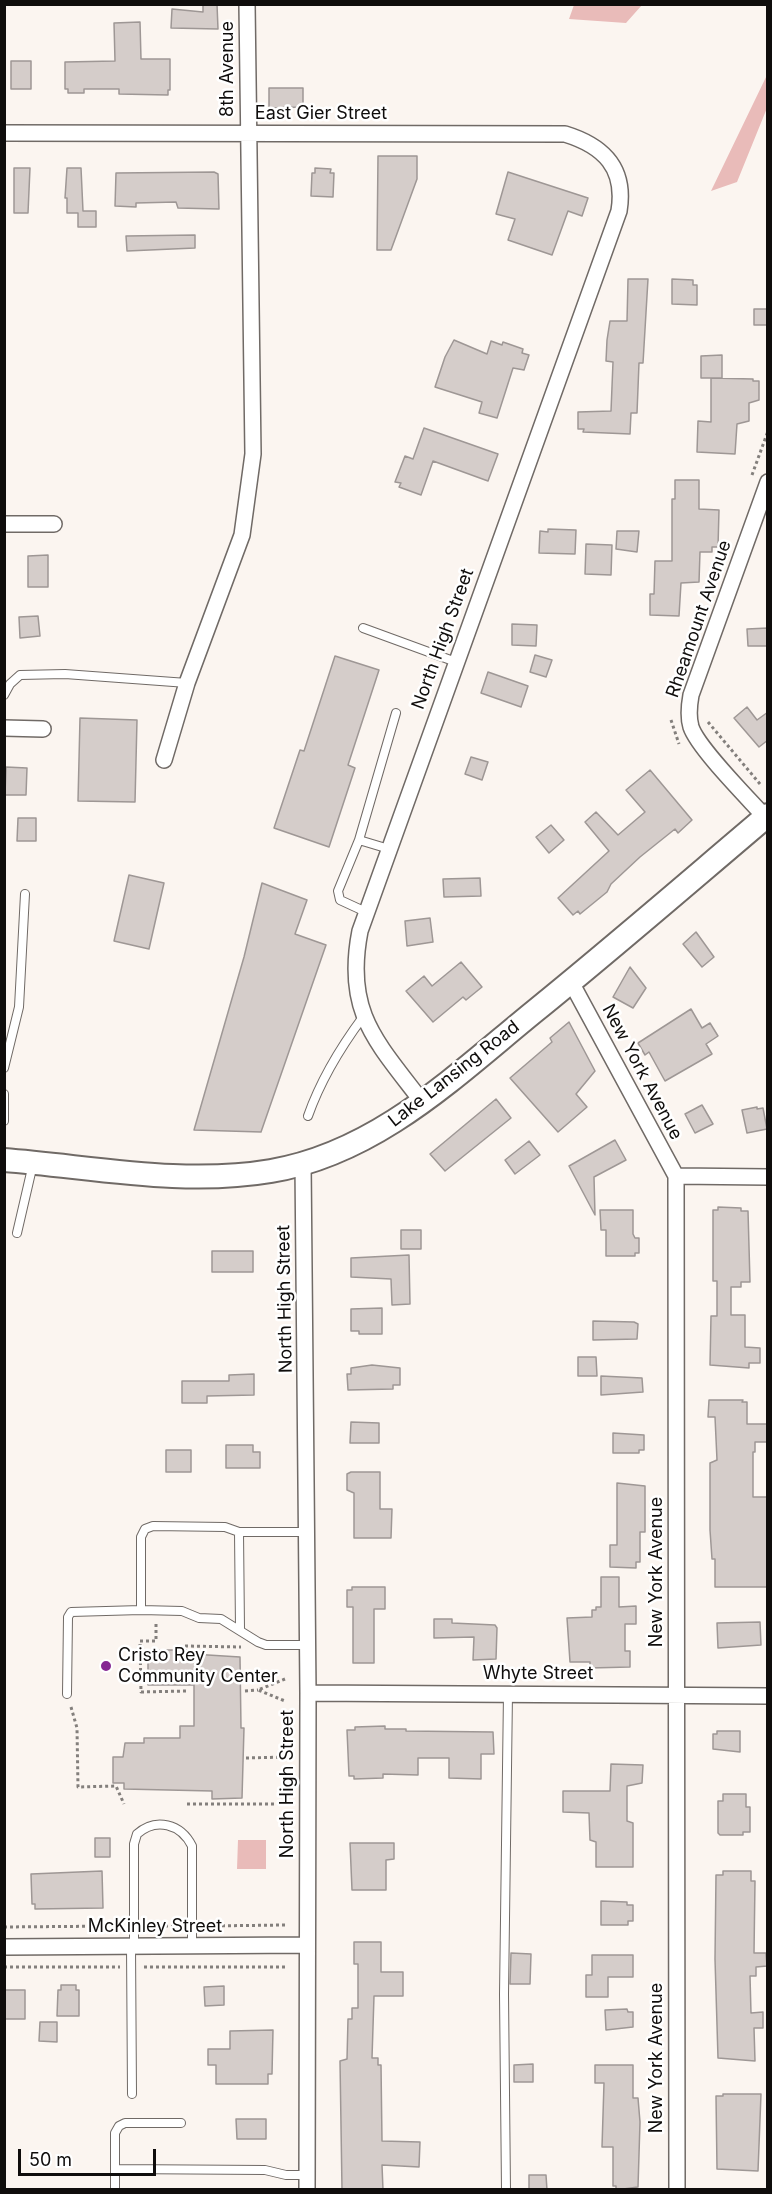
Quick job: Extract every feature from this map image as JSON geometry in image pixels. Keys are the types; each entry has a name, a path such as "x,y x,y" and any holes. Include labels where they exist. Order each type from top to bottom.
{"main road":[{"name":"Lake Lansing Road","path":"4,1160 199,1177 248,1174 303,1163 371,1136 423,1103 571,982 766,816"}],"street":[{"name":"8th Avenue","path":"164,760 187,682 242,535 253,453 247,4"},
{"name":"East Gier Street","path":"4,133 565,134 588,141 608,159 619,178"},
{"name":"North High Street","path":"423,1103 380,1046 363,1017 355,978 355,956 366,912 619,211 622,193 619,178"},
{"name":"Rheamount Avenue","path":"766,816 698,742 691,727 688,711 691,695 768,482"},
{"path":"4,524 54,524"},
{"path":"4,728 43,729"},
{"name":"New York Avenue","path":"571,982 676,1176 677,2190"},
{"name":"North High Street","path":"303,1163 308,1693 307,2182"},
{"path":"676,1176 768,1177"},
{"name":"Whyte Street","path":"308,1693 768,1696"},
{"name":"McKinley Street","path":"4,1947 307,1945"}],"lane":[{"path":"363,628 456,662"},
{"path":"4,696 10,684 20,675 65,674 187,682"},
{"path":"366,912 340,900 338,891 359,840 396,713"},
{"path":"359,840 389,849"},
{"path":"4,1068 19,1007 25,894"},
{"path":"308,1116 316,1092 339,1049 363,1017"},
{"path":"4,1094 4,1121"},
{"path":"17,1233 33,1162"},
{"path":"141,1610 141,1537 145,1529 153,1526 225,1527 239,1532 307,1532"},
{"path":"239,1532 240,1629"},
{"path":"67,1694 68,1617 71,1612 182,1611 199,1618 221,1619 266,1645 307,1645"},
{"path":"506,2190 504,1994 508,1693"},
{"path":"132,2094 134,1844 137,1834 144,1827 165,1824 186,1834 192,1845 192,1946"},
{"path":"115,2190 115,2133 119,2126 125,2123 181,2124"},
{"path":"115,2169 266,2170 307,2182"}],"path":[{"path":"706,719 760,785"},
{"path":"156,1610 156,1641 140,1641 141,1692 187,1691"},
{"path":"185,1646 244,1647 249,1650"},
{"path":"245,1691 258,1690 285,1679"},
{"path":"258,1690 285,1701"},
{"path":"67,1694 77,1728 78,1787 116,1786 124,1804"},
{"path":"246,1758 285,1757"},
{"path":"187,1804 285,1804"}],"shaded area":[{"path":"574,4 642,5 626,23 569,19"},
{"path":"767,75 767,108 737,182 711,191"},
{"path":"238,1840 266,1840 266,1869 237,1869"}],"building":[{"path":"203,4 217,4 218,29 171,28 172,9 203,12"},
{"path":"140,22 141,59 170,59 168,95 119,94 119,89 84,89 84,93 68,93 68,89 65,89 65,62 115,61 114,23"},
{"path":"11,61 31,61 31,89 11,89"},
{"path":"269,88 303,88 303,107 269,108"},
{"path":"378,156 417,156 417,179 391,250 377,250"},
{"path":"14,168 30,168 28,213 14,213"},
{"path":"67,168 81,168 83,211 96,211 96,227 78,227 78,213 67,213 67,198 65,198"},
{"path":"315,168 331,169 330,173 334,173 333,197 311,196 312,173 315,173"},
{"path":"214,172 218,174 219,209 178,208 176,202 136,203 136,207 115,206 116,173"},
{"path":"508,172 588,198 582,216 568,211 552,255 508,240 515,219 496,214"},
{"path":"195,235 195,248 127,251 126,236"},
{"path":"628,279 648,279 643,363 639,363 637,413 631,413 630,434 583,432 584,429 578,429 578,412 611,411 613,362 606,361 607,340 610,321 627,321"},
{"path":"672,279 693,280 693,285 697,285 697,305 672,304"},
{"path":"754,309 768,309 768,325 754,325"},
{"path":"454,340 487,354 491,341 502,345 503,342 523,349 522,353 529,355 524,370 513,368 497,418 479,413 482,402 435,387 445,357"},
{"path":"722,355 722,378 701,378 701,356"},
{"path":"711,378 759,381 759,400 749,403 749,421 737,424 735,454 697,452 698,421 711,422"},
{"path":"424,428 498,454 488,481 433,461 421,495 399,487 401,483 395,482 405,456 413,459"},
{"path":"675,480 699,480 699,509 719,510 718,547 712,547 712,552 700,552 699,582 681,583 679,616 650,615 650,594 654,594 655,561 672,561 672,499 675,499"},
{"path":"548,529 576,530 575,554 539,553 540,531 548,532"},
{"path":"617,531 639,531 637,552 616,549"},
{"path":"586,544 612,545 611,575 585,574"},
{"path":"48,555 48,587 28,587 28,556"},
{"path":"38,616 40,636 20,638 19,617"},
{"path":"512,624 537,625 536,646 512,645"},
{"path":"768,628 768,646 748,646 747,629"},
{"path":"535,655 552,660 546,677 530,672"},
{"path":"335,656 379,670 348,765 355,768 329,847 274,828 300,750 304,751"},
{"path":"488,672 528,686 521,707 481,693"},
{"path":"747,707 757,720 768,712 768,740 759,747 734,718"},
{"path":"80,718 137,720 135,802 78,801"},
{"path":"471,757 488,762 482,780 465,774"},
{"path":"6,767 27,768 26,795 5,795"},
{"path":"650,770 692,820 678,833 675,829 640,857 611,884 607,892 580,914 578,911 573,915 558,898 609,851 585,822 596,812 618,835 645,812 626,790"},
{"path":"18,818 36,818 36,841 17,841"},
{"path":"551,825 564,840 549,853 536,837"},
{"path":"129,875 164,883 149,949 114,941"},
{"path":"480,878 481,896 444,897 443,879"},
{"path":"262,883 307,900 295,934 326,945 261,1132 194,1130 244,957"},
{"path":"430,918 433,942 407,946 405,921"},
{"path":"696,932 714,957 702,967 683,944"},
{"path":"461,962 482,987 466,1000 463,997 433,1022 406,991 424,976 432,986"},
{"path":"630,967 646,988 633,1008 613,997"},
{"path":"691,1009 702,1028 710,1023 718,1036 706,1044 712,1054 665,1081 649,1052 645,1055 638,1043"},
{"path":"569,1022 595,1071 576,1094 587,1107 558,1132 510,1078 552,1042 550,1038"},
{"path":"496,1099 511,1118 445,1171 430,1154"},
{"path":"702,1105 713,1124 695,1133 685,1114"},
{"path":"757,1107 757,1109 763,1108 767,1129 747,1133 742,1110"},
{"path":"615,1140 626,1160 594,1177 595,1215 569,1166"},
{"path":"529,1141 540,1155 515,1174 505,1160"},
{"path":"718,1207 741,1208 741,1211 748,1211 750,1282 741,1282 741,1287 731,1287 731,1315 745,1315 745,1347 760,1348 760,1363 749,1363 749,1368 710,1365 711,1316 717,1316 717,1281 713,1281 713,1210 718,1210"},
{"path":"600,1210 633,1210 633,1234 635,1238 639,1238 639,1253 635,1253 635,1256 606,1256 606,1230 601,1230"},
{"path":"401,1230 421,1230 421,1249 401,1249"},
{"path":"212,1251 253,1251 253,1272 212,1272"},
{"path":"409,1255 410,1304 392,1305 391,1279 351,1277 351,1258"},
{"path":"382,1308 382,1334 359,1334 359,1331 351,1331 351,1309"},
{"path":"593,1321 634,1322 638,1324 637,1339 593,1340"},
{"path":"578,1357 596,1357 597,1376 578,1376"},
{"path":"372,1365 400,1368 400,1385 393,1385 393,1389 348,1390 347,1374 351,1374 351,1368"},
{"path":"254,1374 254,1395 207,1396 207,1403 182,1403 182,1381 229,1381 229,1375"},
{"path":"601,1376 642,1378 643,1392 601,1395"},
{"path":"709,1400 743,1400 742,1402 747,1402 747,1424 768,1424 768,1442 755,1442 753,1497 768,1497 768,1587 715,1587 715,1559 712,1559 710,1530 710,1463 717,1460 715,1417 708,1417"},
{"path":"351,1422 379,1423 379,1443 350,1443"},
{"path":"613,1433 644,1435 644,1450 639,1450 639,1453 613,1453"},
{"path":"226,1445 253,1445 253,1452 260,1452 260,1468 226,1468"},
{"path":"166,1450 191,1450 191,1472 166,1472"},
{"path":"380,1472 380,1509 392,1509 391,1538 354,1538 354,1493 347,1490 347,1474"},
{"path":"617,1483 645,1486 645,1532 640,1532 640,1562 636,1562 636,1568 610,1567 610,1545 617,1545"},
{"path":"601,1577 619,1577 619,1607 636,1606 636,1624 625,1624 625,1651 630,1651 630,1667 590,1668 590,1662 570,1662 567,1618 592,1617 592,1610 601,1607"},
{"path":"352,1587 385,1587 385,1609 374,1609 374,1663 353,1663 353,1607 347,1607 347,1590 352,1590"},
{"path":"434,1619 452,1619 452,1623 495,1625 497,1628 496,1659 473,1660 474,1637 434,1638"},
{"path":"760,1622 761,1645 718,1648 717,1623"},
{"path":"148,1650 192,1650 192,1654 240,1657 241,1728 244,1728 242,1798 212,1799 212,1791 124,1789 124,1783 113,1783 113,1757 123,1757 125,1743 144,1743 144,1738 180,1738 180,1726 194,1726 194,1685 148,1685"},
{"path":"385,1726 385,1729 406,1729 406,1731 493,1732 494,1754 481,1754 481,1779 449,1778 449,1758 418,1758 418,1775 383,1774 383,1778 354,1779 354,1776 349,1776 347,1730 355,1730 355,1727"},
{"path":"717,1731 740,1731 740,1752 713,1749 713,1734 717,1734"},
{"path":"611,1764 643,1765 642,1783 627,1786 627,1821 633,1823 633,1867 596,1867 596,1842 590,1840 589,1813 563,1812 563,1791 610,1791"},
{"path":"723,1794 746,1794 746,1807 750,1807 750,1832 743,1832 743,1835 720,1835 718,1833 718,1801 723,1801"},
{"path":"95,1838 110,1838 110,1857 95,1857"},
{"path":"350,1843 394,1843 394,1859 386,1860 386,1890 352,1890"},
{"path":"102,1871 103,1908 35,1909 35,1904 32,1904 31,1874"},
{"path":"723,1871 751,1871 751,1881 755,1881 754,1953 766,1953 767,1966 756,1967 756,1976 750,1976 751,2013 763,2012 763,2028 754,2028 755,2061 718,2058 715,1959 716,1875 723,1875"},
{"path":"601,1901 627,1902 627,1905 633,1905 633,1921 628,1921 628,1925 601,1925"},
{"path":"354,1942 381,1942 381,1972 403,1972 403,1996 374,1996 372,2058 378,2058 378,2065 381,2065 382,2141 420,2142 419,2167 382,2165 383,2190 342,2190 340,2061 347,2059 348,2019 352,2019 352,2008 358,2008 358,1964 354,1964"},
{"path":"511,1953 531,1954 530,1984 510,1984"},
{"path":"592,1955 633,1955 633,1977 608,1977 608,1997 586,1997 586,1975 592,1975"},
{"path":"61,1985 76,1985 76,1990 79,1990 79,2016 57,2016 58,1990 61,1990"},
{"path":"224,1986 224,2005 205,2006 204,1987"},
{"path":"4,1990 25,1990 25,2019 4,2019"},
{"path":"627,2009 628,2012 633,2012 633,2027 606,2030 605,2010"},
{"path":"40,2022 57,2022 57,2042 39,2041"},
{"path":"273,2030 272,2074 268,2074 268,2084 216,2084 216,2065 208,2065 208,2049 230,2049 230,2031"},
{"path":"533,2064 533,2082 514,2082 514,2065"},
{"path":"595,2065 633,2065 633,2098 638,2098 640,2122 638,2187 616,2190 616,2186 613,2186 613,2147 602,2147 604,2083 595,2083"},
{"path":"723,2094 761,2094 758,2171 717,2169 716,2096 723,2096"},
{"path":"236,2119 266,2119 266,2139 237,2139"},
{"path":"529,2175 546,2175 547,2190 529,2190"}],"place":[{"name":"Cristo Rey Community Center","path":"106,1666"}]}
